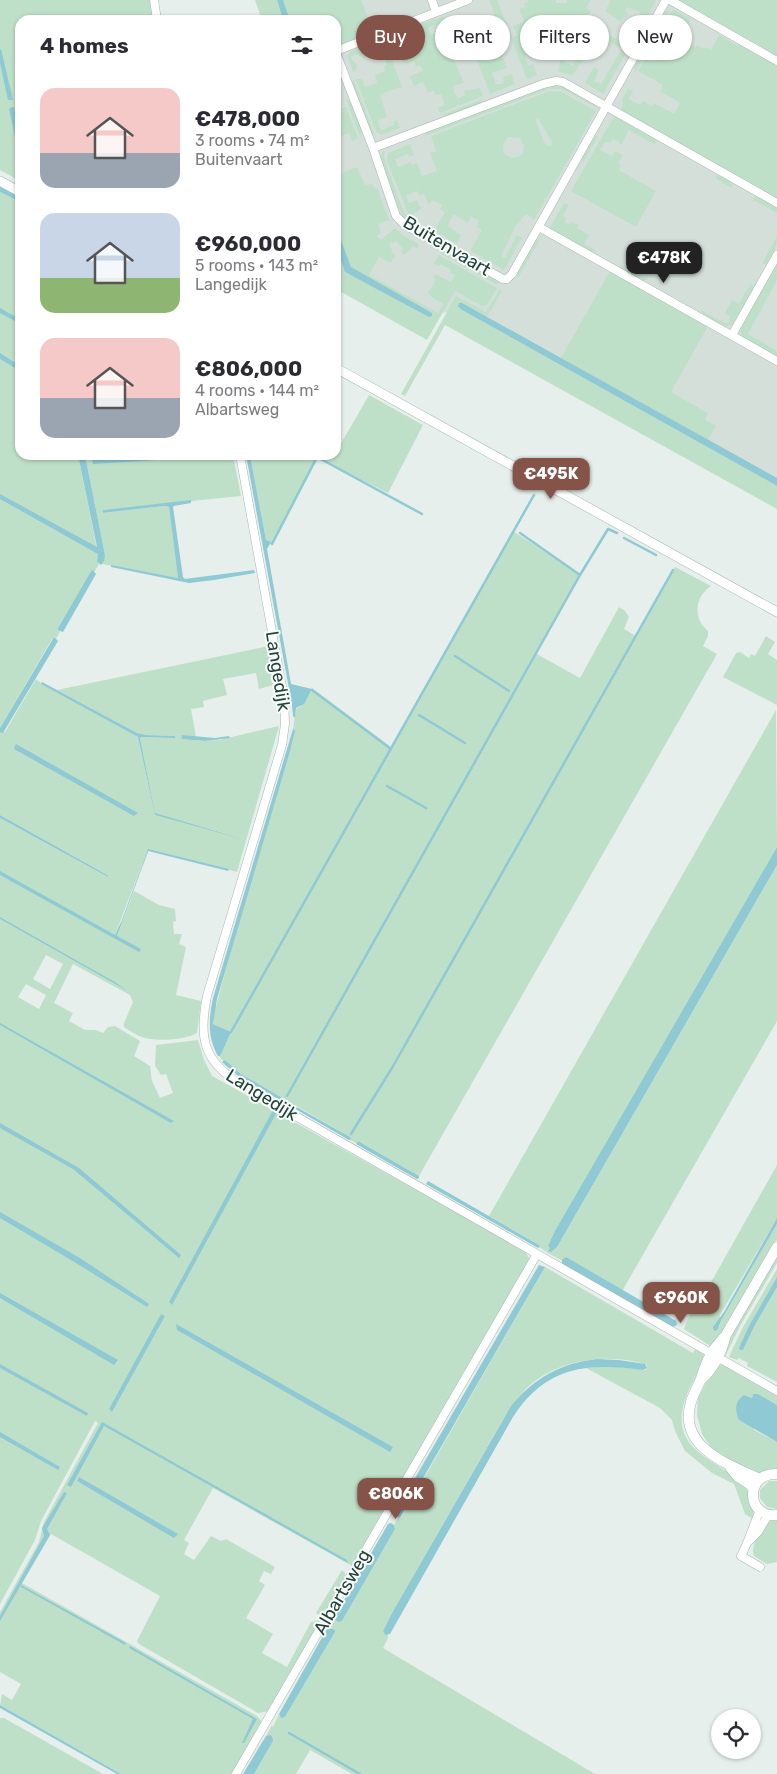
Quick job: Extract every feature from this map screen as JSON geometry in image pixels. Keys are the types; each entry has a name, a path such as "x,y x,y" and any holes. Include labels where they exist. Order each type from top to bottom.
{"main road":[{"path":"757,1483 737,1476 730,1467 708,1453 691,1429 689,1415 690,1404 701,1380 712,1369 715,1356 726,1335 777,1247"},
{"path":"768,1514 753,1497 757,1483 768,1475 777,1474"}],"street":[{"path":"154,0 156,15"},
{"path":"432,0 436,12"},
{"name":"Buitenvaart","path":"341,50 468,0"},
{"name":"Buitenvaart","path":"341,65 373,148 396,216 405,225 503,279 507,279 512,274 668,0 777,61"},
{"path":"373,148 550,82 563,82 777,202"},
{"path":"0,181 15,189"},
{"path":"539,227 777,361"},
{"path":"732,335 777,255"},
{"path":"341,371 777,612"},
{"name":"Langedijk","path":"241,460 284,698 285,724 282,745 207,996 202,1022 203,1032 208,1050 217,1066 228,1077 243,1086 777,1391"},
{"name":"Albartsweg","path":"236,1774 536,1254"},
{"path":"760,1567 741,1556 768,1514"}],"shaded area":[{"path":"280,0 777,0 777,483 465,309 430,315 349,270 341,247 341,15 284,15"}],"green space":[{"path":"0,0 150,0 152,15 15,15 15,178 0,170"},
{"path":"255,0 277,0 282,15 260,15"},
{"path":"283,0 361,0 367,15 356,15 356,39 341,45 341,15 288,15"},
{"path":"489,0 497,0 503,15 495,15"},
{"path":"528,0 556,0 556,3 567,3 567,0 591,0 586,8 591,11 589,15 521,15 519,9 525,7 524,4"},
{"path":"611,0 656,1 648,15 639,15 641,12 627,7 625,11 628,15 619,15 619,21 605,11"},
{"path":"677,0 777,0 777,56"},
{"path":"671,8 667,15 663,15"},
{"path":"673,9 684,15 670,15"},
{"path":"435,19 435,25 428,28 431,35 435,33 435,60 454,60 464,83 453,86 458,98 465,95 464,91 480,88 483,96 440,113 438,108 445,105 441,94 436,95 434,91 428,93 423,82 414,86 410,76 423,71 420,65 416,67 414,61 408,64 402,60 425,60 425,23"},
{"path":"520,23 520,60 526,60 528,66 533,64 537,75 527,79 510,33 512,38 517,35 513,26"},
{"path":"609,35 619,40 619,47 610,42 609,44"},
{"path":"719,35 738,46 739,43 777,65 777,199 620,110 623,105 622,100 628,88 633,91 629,99 640,105 643,101 652,106 654,103 674,114 680,103 660,91 663,85 638,71 644,60 692,60 692,45 696,47 697,45 704,49 706,47 711,50"},
{"path":"356,50 356,55 351,56 357,65 356,70 353,72 347,55"},
{"path":"619,54 619,60 622,60 603,94 585,83 594,67 599,70 594,81 601,84"},
{"path":"385,60 392,60 402,87 380,94 387,117 378,120 379,127 382,130 394,125 393,122 397,120 400,128 381,135 376,132 356,79 362,79 365,87 377,83 375,75 385,71 384,67 387,65"},
{"path":"477,60 504,60 507,68 492,73 496,84 502,84 504,81 503,77 511,74 515,84 490,94"},
{"path":"562,60 573,66 576,60 583,60 573,75 559,72 560,61"},
{"path":"637,60 642,60 635,73 634,66"},
{"path":"354,80 375,134 372,135 352,85"},
{"path":"555,85 578,94 598,108 561,89 549,89 425,136 427,131 543,87"},
{"path":"549,91 562,92 596,111 534,220 526,214 515,227 501,256 505,258 517,235 522,238 504,270 470,251 482,230 476,227 479,221 471,216 468,223 454,214 451,218 448,226 461,235 457,244 434,231 445,212 440,209 442,205 432,200 429,205 424,194 419,195 417,191 406,195 409,203 417,200 420,207 424,206 409,216 387,161 388,153 410,144 414,155 409,157 408,154 395,159 398,167 411,162 412,165 417,163 422,176 437,171 430,153 436,151 431,136","holes":["538,118 552,142 551,146 545,144 535,119","509,137 520,138 524,145 523,153 516,157 509,157 504,154 503,145"]},
{"path":"346,99 351,102 362,132 360,137"},
{"path":"483,99 476,105 463,111 450,115 441,115"},
{"path":"346,107 358,138 352,141 349,133 341,136 341,109"},
{"path":"616,116 654,137 656,142 655,145 629,130 621,145 613,139 610,143 605,142 600,150 612,156 615,151 623,155 618,163 621,165 619,170 656,191 636,227 571,191"},
{"path":"596,135 598,136 583,163 582,158"},
{"path":"383,150 385,152 384,158 404,213 420,226 418,227 411,224 405,218 394,199 380,159"},
{"path":"357,167 365,185 372,184 375,189 377,188 389,220 378,224 381,233 377,236 381,240 395,228 419,244 417,249 413,246 404,255 401,251 403,249 396,241 391,242 389,245 395,256 390,263 379,257 369,275 438,313 444,304 428,293 436,280 433,278 435,274 451,282 455,275 450,273 451,270 441,264 439,266 434,264 439,255 497,288 487,305 482,306 455,291 427,340 341,292 341,260 345,272 432,316 432,313 353,269 349,264 341,241 341,173"},
{"path":"722,175 731,181 732,188 715,178"},
{"path":"0,192 15,200 15,460 79,460 98,554 97,562 99,564 95,571 91,571 58,628 60,632 56,639 54,637 52,639 0,728"},
{"path":"758,196 777,207 777,213 755,201 752,202 754,197"},
{"path":"564,203 569,205 563,216 566,218 565,222 569,225 571,222 579,225 577,228 589,235 584,244 595,251 590,252 550,227"},
{"path":"542,236 518,278 517,274 535,241"},
{"path":"777,236 773,255 766,264 762,264"},
{"path":"442,252 499,282 497,285 440,253"},
{"path":"777,262 777,280 748,334 777,351 777,357 745,339 742,336 741,330 742,324"},
{"path":"621,265 647,279 643,281 622,269"},
{"path":"610,271 706,325 707,328 671,392 708,413 705,420 716,426 708,440 561,358"},
{"path":"751,283 754,288 732,325 722,326 703,315 701,310 728,323 731,317 725,313 732,300 739,304"},
{"path":"500,289 502,291 487,317 462,303 462,310 777,486 777,509 445,325 405,396 401,394 456,296 486,312"},
{"path":"369,395 423,425 388,493 322,460 341,460 341,443"},
{"path":"86,460 234,460 241,496 103,510 104,513 169,507 178,578 102,564 105,555"},
{"path":"251,460 317,460 272,544 266,540"},
{"path":"513,531 580,575 535,653 580,678 619,607 629,617 624,629 636,636 675,567 711,586 701,596 698,614 703,626 708,631 708,636 703,646 717,654 419,1176 358,1141 356,1143 350,1140 350,1137 295,1105 291,1107 285,1103 286,1100 241,1074 225,1060 223,1061 219,1056 231,1032 213,1024 214,1014 242,909 291,748 296,709 301,706 312,690 311,687 391,747"},
{"path":"766,636 775,642 768,654 777,660 777,705 723,677 736,653 740,652 749,658 751,654 755,656"},
{"path":"269,646 277,684 259,689 256,673 223,679 227,695 203,701 204,707 191,709 196,737 182,735 181,739 219,740 279,726 237,872 149,850 142,868 148,849 115,935 117,936 134,891 159,905 175,909 174,934 182,934 179,944 186,947 176,995 201,1001 197,1033 178,1039 162,1040 148,1039 135,1034 124,1027 133,1002 130,995 73,964 54,1003 73,1013 69,1021 85,1030 96,1030 103,1033 108,1027 115,1026 140,1041 134,1056 150,1066 152,1081 160,1098 173,1093 166,1074 161,1075 155,1066 156,1045 198,1040 204,1060 212,1076 525,1251 529,1258 529,1262 354,1567 213,1488 184,1540 189,1543 184,1554 194,1560 211,1536 221,1541 226,1539 275,1567 271,1574 264,1571 259,1581 265,1585 246,1618 273,1634 262,1653 287,1667 311,1622 319,1620 321,1622 270,1711 258,1713 139,1644 137,1641 160,1596 51,1534 22,1583 257,1716 263,1723 234,1774 121,1774 0,1705 2,1694 12,1700 21,1684 0,1672 0,1612 39,1542 44,1522 98,1423 95,1421 41,1521 35,1540 0,1604 0,919 129,990 0,917 0,818 109,876 0,815 0,732 5,732 36,679 138,737 155,815 246,839 155,813 140,738 175,738 175,736 137,733 57,690","holes":["46,955 63,964 50,989 33,979","26,984 46,995 39,1009 18,997"]},
{"path":"776,710 777,847 548,1246 553,1249 557,1247 777,865 777,1021 621,1293 548,1253 539,1245 489,1216"},
{"path":"777,1165 777,1218 720,1315 719,1327 777,1224 777,1239 729,1322 712,1347 684,1329 687,1320 714,1277"},
{"path":"777,1255 777,1263 740,1326 725,1357 722,1355 737,1325"},
{"path":"545,1267 693,1353 696,1348 705,1353 703,1356 706,1358 693,1382 683,1407 682,1427 690,1443 702,1455 745,1486 753,1500 753,1519 745,1514 734,1484 712,1473 685,1451 672,1420 660,1408 586,1368 610,1366 646,1370 647,1365 631,1361 597,1359 563,1366 547,1373 533,1382 521,1394 505,1416 392,1613 383,1631 385,1635 388,1635 388,1638 383,1648 595,1774 352,1774 310,1750 296,1774 254,1774 273,1741 268,1735 266,1736 272,1725 273,1727 279,1714 279,1716 285,1717 335,1632 331,1627 328,1627 335,1616 336,1620 342,1621 395,1529 394,1525 398,1518 401,1518"},
{"path":"777,1269 777,1277 750,1324 743,1350 777,1287 777,1382 747,1366 748,1363 739,1358 737,1360 729,1357 743,1327"},
{"path":"722,1363 777,1394 777,1405 758,1394 753,1394 752,1398 744,1395 754,1430 777,1442 777,1470 758,1474 718,1454 712,1449 702,1434 697,1415 698,1397 717,1364 720,1366"},
{"path":"769,1481 777,1481 777,1509 767,1507 760,1498 760,1490"},
{"path":"777,1518 777,1562 767,1564 754,1556 754,1545 763,1528"},
{"path":"342,1570 345,1573 346,1579 326,1615 322,1616 316,1613"},
{"path":"0,1718 4,1718 103,1774 0,1774"}],"water":[{"path":"277,0 283,0 288,15 282,15"},
{"path":"1,49 13,100 8,100 0,63"},
{"path":"14,107 15,137 9,109"},
{"path":"0,186 15,195 15,200 0,192"},
{"path":"341,240 351,267 432,313 432,316 429,317 345,272 341,260"},
{"path":"459,303 777,478 777,486 462,310 458,306"},
{"path":"0,308 15,316 15,321 0,313"},
{"path":"0,353 15,363 15,368 0,359"},
{"path":"79,460 86,460 105,555 101,565 97,562 98,554 0,499 0,494 97,547"},
{"path":"92,460 158,460 93,464"},
{"path":"247,460 251,460 266,540 271,542 267,549 291,684 312,689 304,704 296,708 295,718"},
{"path":"191,500 191,503 173,507 183,577 185,579 254,570 255,573 189,583 111,567 111,565 178,578 169,507 103,513 103,510"},
{"path":"93,570 96,574 63,632 58,630 91,571"},
{"path":"54,637 58,641 3,733 0,732 0,728"},
{"path":"42,682 137,733 175,736 175,738 140,738 155,813 246,840 155,815 138,737 41,684"},
{"path":"293,729 295,731 291,748 217,999 213,1024 231,1032 220,1056 218,1056 212,1042 210,1027 213,998"},
{"path":"182,735 215,738 229,736 230,738 205,741 181,739"},
{"path":"16,744 138,813 134,816 14,749"},
{"path":"0,815 109,876 0,818"},
{"path":"777,847 777,865 557,1247 551,1252 548,1251 550,1248 548,1246 555,1231"},
{"path":"148,849 229,869 228,871 148,851 117,936 141,949 139,952 0,875 0,871 115,935"},
{"path":"0,917 115,982 128,991 0,919"},
{"path":"0,1023 174,1121 171,1123 0,1025"},
{"path":"225,1060 241,1074 286,1100 285,1103 237,1075 222,1062"},
{"path":"293,1105 351,1139 349,1140 292,1107"},
{"path":"273,1110 277,1112 172,1305 169,1302"},
{"path":"0,1123 79,1168 181,1255 179,1258 73,1169 0,1128"},
{"path":"358,1141 419,1176 419,1178 417,1179 356,1144"},
{"path":"428,1181 540,1246 538,1248 426,1184"},
{"path":"0,1212 80,1258 149,1304 147,1307 0,1218"},
{"path":"777,1218 777,1224 717,1330 714,1331 713,1327 724,1312"},
{"path":"566,1257 676,1321 677,1325 673,1327 562,1265 562,1260"},
{"path":"539,1265 545,1267 400,1518 395,1516 394,1514"},
{"path":"777,1277 777,1287 743,1350 740,1350 739,1348 750,1324"},
{"path":"0,1293 118,1360 114,1365 0,1298"},
{"path":"161,1314 165,1316 112,1412 109,1409"},
{"path":"176,1324 393,1447 390,1452 177,1330"},
{"path":"597,1359 645,1364 647,1368 643,1370 604,1367 570,1371 555,1377 526,1400 513,1417 390,1634 385,1635 383,1631 392,1613 511,1406 529,1387 549,1374 572,1364"},
{"path":"0,1364 88,1413 87,1416 0,1368"},
{"path":"753,1394 758,1394 777,1405 777,1442 739,1420 736,1410 738,1401 744,1395 752,1398"},
{"path":"102,1422 347,1560 348,1563 104,1426 71,1487 67,1485"},
{"path":"0,1432 60,1467 58,1470 0,1437"},
{"path":"79,1477 178,1534 174,1538 77,1481"},
{"path":"64,1492 67,1493 47,1529 50,1535 0,1621 0,1616 44,1536 42,1528"},
{"path":"391,1523 395,1529 342,1621 335,1620 335,1616 388,1524"},
{"path":"21,1585 126,1643 125,1645 21,1587"},
{"path":"328,1627 335,1630 335,1632 285,1717 281,1718 279,1714"},
{"path":"130,1646 257,1719 244,1743 242,1743 253,1719 129,1648"},
{"path":"0,1705 121,1774 117,1774 0,1708"},
{"path":"266,1736 272,1736 273,1741 254,1774 243,1774"}],"waterway":[{"path":"272,544 315,460"},
{"path":"323,460 422,514"},
{"path":"231,1032 534,495"},
{"path":"580,575 608,529 617,533"},
{"path":"287,1096 580,575 520,533"},
{"path":"624,538 656,555"},
{"path":"351,1134 392,1068 673,570"},
{"path":"455,656 509,691"},
{"path":"312,690 391,749"},
{"path":"419,715 465,743"},
{"path":"387,786 426,808"},
{"path":"289,1733 360,1774"}]}
